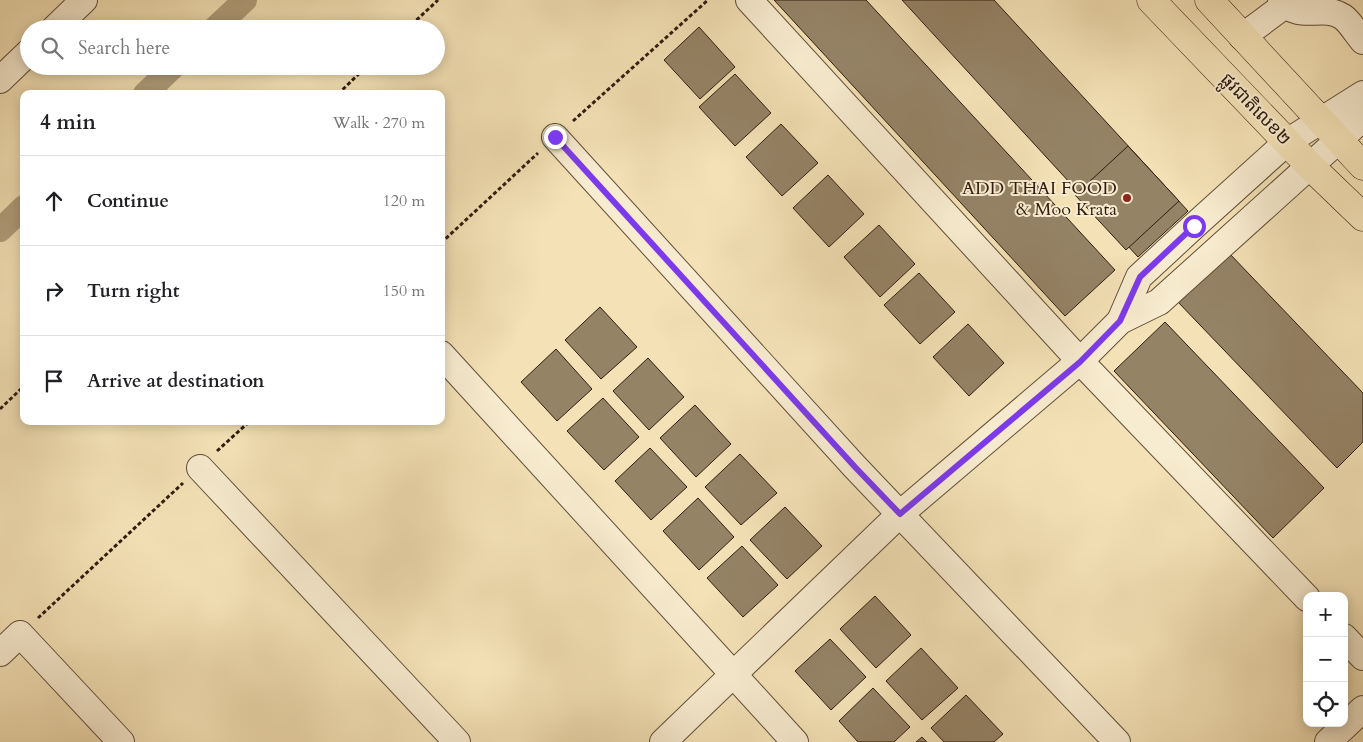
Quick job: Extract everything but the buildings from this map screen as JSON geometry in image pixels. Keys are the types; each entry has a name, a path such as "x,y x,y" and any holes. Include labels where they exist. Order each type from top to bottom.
{"highway":[{"name":"ផ្លូវជាតិលេខ២","path":"1151,0 1309,165 1363,216"},
{"path":"1209,0 1363,166"}],"street":[{"path":"63,20 84,0"},
{"path":"749,0 1080,362 1303,594"},
{"path":"1242,37 1283,2 1297,12 1327,12 1343,17 1363,41"},
{"path":"0,80 20,61"},
{"path":"1120,321 1140,277 1287,142 1363,94"},
{"path":"663,742 900,514 1080,362 1120,321 1158,302 1363,118"},
{"path":"555,137 842,452 1117,742"},
{"path":"445,358 796,742"},
{"path":"200,468 458,742"},
{"path":"0,653 20,634 121,742"},
{"path":"1348,641 1363,657"},
{"path":"1328,742 1363,709"}],"path":[{"path":"417,20 438,0"},
{"path":"342,90 358,75"},
{"path":"0,409 20,390"},
{"path":"20,634 246,425"}],"waterway":[{"path":"224,20 245,0"},
{"path":"149,90 165,75"},
{"path":"0,230 20,211"}],"place":[{"name":"ADD THAI FOOD & Moo Krata","path":"1127,198"}],"route":[{"path":"555,137 900,514 1080,362 1120,321 1140,277 1194,226"}]}
